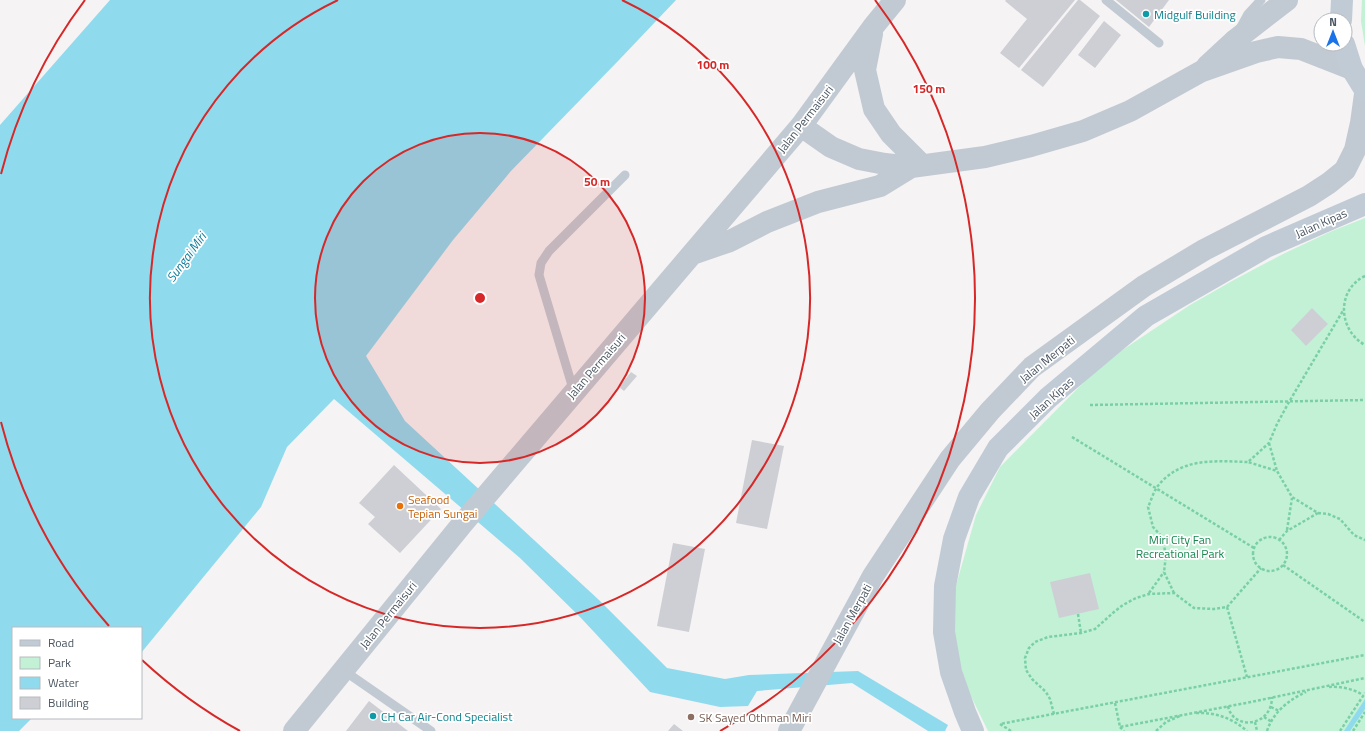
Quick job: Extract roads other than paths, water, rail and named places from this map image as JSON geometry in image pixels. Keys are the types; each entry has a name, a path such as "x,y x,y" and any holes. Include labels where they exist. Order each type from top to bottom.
{"main road":[{"path":"1341,12 1342,0"},
{"path":"1347,52 1352,69 1365,90"},
{"name":"Jalan Kipas","path":"973,731 964,712 951,672 944,632 946,586 954,539 969,497 998,448 1048,398 1146,316 1266,247 1365,204"}],"street":[{"name":"Jalan Permaisuri","path":"294,731 463,523 801,126 873,27 895,0"},
{"path":"1202,71 1234,41 1287,0"},
{"path":"873,27 865,70 874,109 890,134 917,166"},
{"path":"801,126 831,147 859,159 885,164 917,166 985,157 1031,146 1082,131 1130,111 1202,71 1256,52 1278,47 1300,49 1352,69"},
{"name":"Jalan Merpati","path":"791,727 873,576 950,459 990,410 1032,368 1144,286 1204,250 1330,184 1345,170 1356,150 1365,94"},
{"path":"692,254 730,241 767,222 818,202 880,186 917,166"}],"lane":[{"path":"1106,0 1159,43"},
{"path":"1234,41 1248,14 1261,0"},
{"path":"574,392 539,275 541,263 549,251 625,175"},
{"path":"344,670 431,731"}],"water":[{"name":"Sungai Miri","path":"110,0 676,0 511,171 453,240 366,356 405,421 599,600 667,668 725,679 749,675 858,671 948,725 945,731 928,731 852,683 757,691 748,706 720,707 650,692 581,618 520,558 334,399 287,447 261,507 142,652 142,627 12,627 12,719 31,719 19,731 0,731 0,125"},
{"path":"1365,699 1365,709 1350,731 1344,731"}],"place":[{"name":"Midgulf Building","path":"1146,14"},
{"name":"Seafood Tepian Sungai","path":"400,506"},
{"name":"CH Car Air-Cond Specialist","path":"373,716"},
{"name":"SK Sayed Othman Miri","path":"691,717"}],"park label":[{"name":"Miri City Fan Recreational Park","path":"1180,546"}]}
